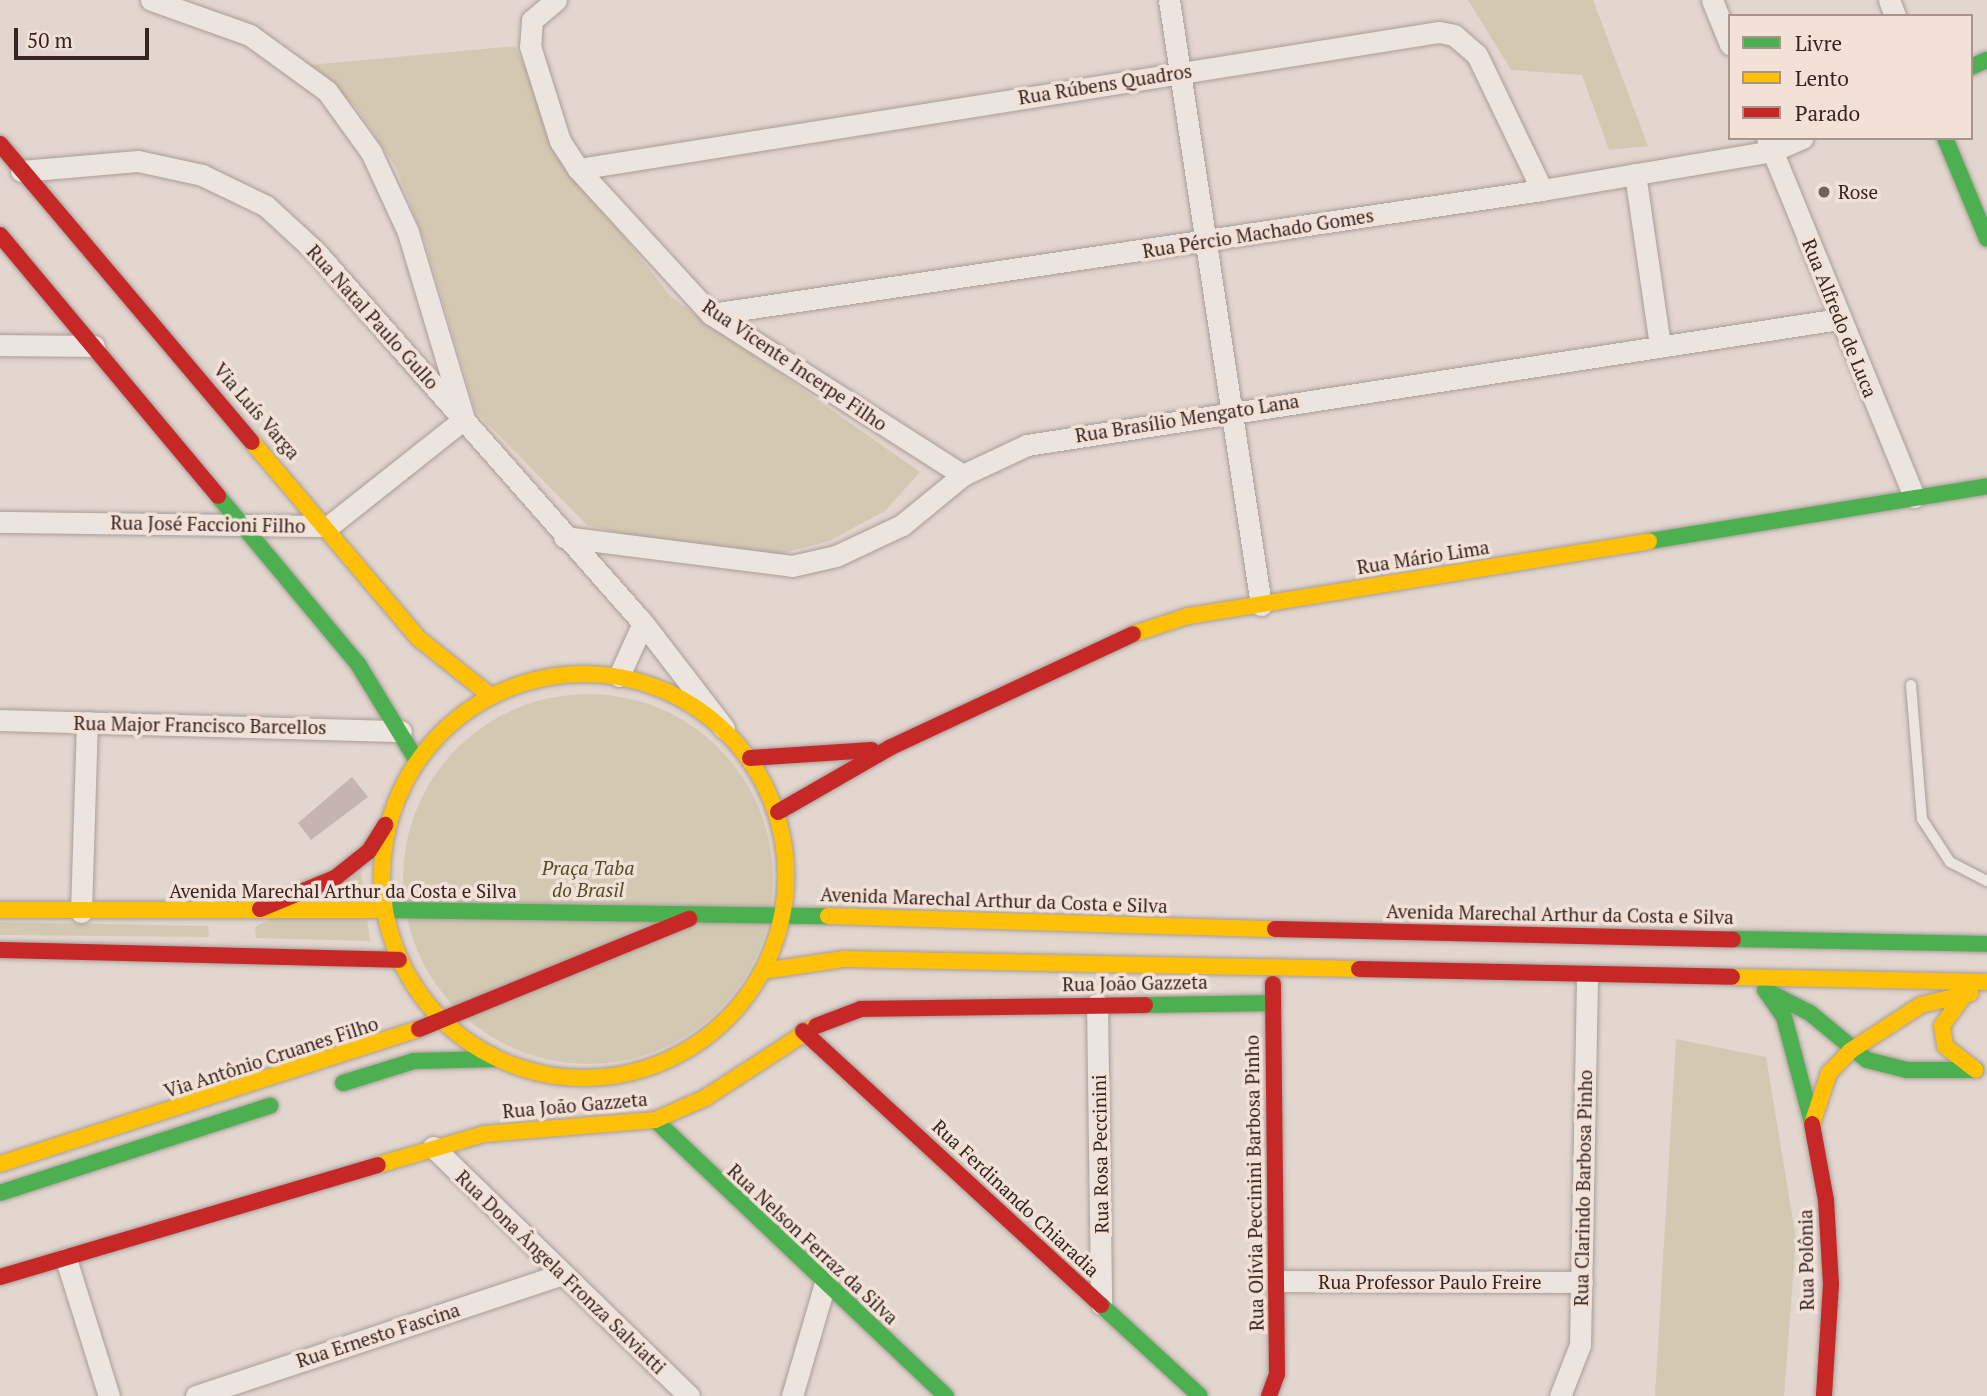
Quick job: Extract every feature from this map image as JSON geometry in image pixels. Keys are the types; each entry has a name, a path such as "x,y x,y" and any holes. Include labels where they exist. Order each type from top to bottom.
{"main road":[{"path":"1946,140 1987,239"},
{"name":"Via Luís Varga","path":"0,144 329,526 418,638 491,696"},
{"path":"0,235 244,522 358,664 417,761"},
{"name":"Rua Mário Lima","path":"778,812 891,747 1119,638 1188,616 1987,486"},
{"path":"260,909 335,878 369,851 417,761 454,721 491,696 553,676 619,676 681,698 724,728 750,758 778,812 788,865 784,912 763,971 721,1025 664,1062 631,1073 575,1077 497,1059 414,1061 320,1090"},
{"name":"Rua Mário Lima","path":"750,758 891,747"},
{"path":"390,816 382,862 384,910 400,960 417,991 440,1019 497,1059"},
{"path":"788,865 807,891 838,917"},
{"name":"Avenida Marechal Arthur da Costa e Silva","path":"0,910 784,912 838,917 1299,930 1987,944"},
{"path":"234,912 234,954"},
{"name":"Via Antônio Cruanes Filho","path":"0,1164 395,1039 705,913"},
{"path":"1298,970 1299,930"},
{"path":"0,950 400,960"},
{"path":"763,971 844,959 1987,982"},
{"name":"Rua Olívia Peccinini Barbosa Pinho","path":"1269,1396 1277,1374 1278,1281 1273,968"},
{"path":"1729,976 1810,1013 1850,1051 1907,1070 1982,1071"},
{"path":"1812,1124 1829,1073 1850,1051 1921,1005 1987,989"},
{"path":"395,1039 410,1019 417,991"},
{"name":"Rua Polônia","path":"1771,993 1791,1036 1812,1124 1826,1200 1831,1284 1824,1396"},
{"path":"1965,994 1950,1007 1942,1026 1945,1046 1958,1062 1982,1071"},
{"name":"Rua João Gazzeta","path":"0,1277 484,1134 655,1120 705,1098 803,1031 861,1009 1272,1003"},
{"name":"Rua Ferdinando Chiaradia","path":"803,1031 1200,1396"},
{"path":"0,1193 294,1098"},
{"name":"Rua Nelson Ferraz da Silva","path":"655,1120 946,1396"}],"street":[{"path":"151,0 250,35 327,91 371,152 408,232 464,419"},
{"name":"Rua Vicente Incerpe Filho","path":"555,0 532,20 530,46 560,141 578,169 711,314 963,475"},
{"path":"1169,0 1261,605"},
{"path":"1712,0 1728,39"},
{"name":"Rua Rúbens Quadros","path":"578,169 1439,32 1454,35 1477,55 1542,190"},
{"name":"Rua Pércio Machado Gomes","path":"711,314 1542,190 1634,174 1791,140"},
{"name":"Rua Alfredo de Luca","path":"1770,144 1839,319 1914,497"},
{"name":"Rua Natal Paulo Gullo","path":"21,171 138,161 202,175 265,206 316,251 464,419 564,537 643,623 724,728"},
{"path":"1634,174 1660,346"},
{"name":"Rua Brasílio Mengato Lana","path":"564,537 792,566 836,556 902,525 963,475 1027,445 1233,410 1839,319"},
{"path":"0,345 94,346"},
{"name":"Rua José Faccioni Filho","path":"0,522 244,522 329,526 464,419"},
{"path":"619,676 643,623"},
{"name":"Rua Major Francisco Barcellos","path":"0,720 401,731"},
{"path":"81,912 87,723"},
{"name":"Rua Clarindo Barbosa Pinho","path":"1560,1396 1580,1345 1587,976"},
{"name":"Rua Rosa Peccinini","path":"1097,1004 1101,1304"},
{"name":"Rua Dona Ângela Fronza Salviatti","path":"433,1147 560,1275 689,1396"},
{"path":"66,1259 109,1396"},
{"name":"Rua Ernesto Fascina","path":"196,1396 560,1275"},
{"name":"Rua Professor Paulo Freire","path":"1278,1281 1583,1282"},
{"path":"792,1396 825,1283"}],"lane":[{"path":"1912,685 1922,819 1950,862 1987,881"}],"green space":[{"path":"1468,0 1593,0 1648,146 1609,150 1582,75 1511,70"},
{"path":"515,46 575,174 671,297 920,472 885,511 829,541 776,555 651,541 587,525 476,412 425,241 395,166 356,107 310,65"},
{"name":"Praça Taba do Brasil","path":"570,694 606,694 642,702 675,715 706,736 731,761 752,792 759,808 770,843 773,879 770,915 752,966 731,997 706,1022 675,1043 642,1056 606,1064 570,1064 534,1056 501,1043 470,1022 445,997 424,966 411,933 403,897 403,861 411,825 424,792 445,761 470,736 501,715 534,702"},
{"path":"361,872 370,941 256,938 255,927"},
{"path":"0,922 208,926 209,937 0,935"},
{"path":"1676,1039 1766,1057 1796,1239 1784,1396 1655,1396"}],"building":[{"path":"352,777 368,797 311,840 298,823"}],"traffic: fast":[{"path":"1973,66 1987,60"},
{"path":"1946,140 1987,239"},
{"path":"1649,541 1987,486"},
{"path":"218,496 358,664 417,761"},
{"path":"384,910 828,916"},
{"path":"1733,939 1987,944"},
{"path":"1765,990 1784,1017 1812,1122"},
{"path":"1771,993 1810,1013 1867,1060 1907,1070 1976,1070"},
{"path":"1145,1005 1272,1003"},
{"path":"343,1083 414,1061 497,1059"},
{"path":"0,1193 270,1106"},
{"path":"655,1120 946,1396"},
{"path":"1101,1305 1200,1396"}],"traffic: slow":[{"path":"252,442 418,638 491,696"},
{"path":"1133,634 1188,616 1649,541"},
{"path":"584,674 623,678 661,689 696,708 727,733 752,764 771,799 782,837 786,876 782,915 771,953 752,988 727,1019 696,1044 661,1063 623,1074 584,1078 545,1074 507,1063 472,1044 441,1019 416,988 397,953 386,915 382,876 386,837 397,799 416,764 441,733 472,708 507,689 545,678 584,674"},
{"path":"0,910 384,910"},
{"path":"828,916 1275,929"},
{"path":"763,971 844,959 1359,969"},
{"path":"1732,977 1987,982"},
{"path":"1812,1124 1829,1073 1850,1051 1921,1005 1971,993"},
{"path":"1965,994 1942,1026 1945,1046 1976,1070"},
{"path":"378,1165 484,1134 655,1120 705,1098 816,1026"},
{"path":"0,1164 419,1029"}],"traffic: jam":[{"path":"0,144 252,442"},
{"path":"0,235 218,496"},
{"path":"778,812 891,747 1133,634"},
{"path":"750,758 872,750"},
{"path":"260,909 335,878 369,851 385,825"},
{"path":"419,1029 689,919"},
{"path":"1275,929 1733,939"},
{"path":"0,950 399,960"},
{"path":"1359,969 1732,977"},
{"path":"1269,1396 1277,1374 1273,984"},
{"path":"816,1026 861,1009 1145,1005"},
{"path":"803,1031 1101,1305"},
{"path":"1812,1124 1826,1200 1831,1284 1824,1396"},
{"path":"0,1277 378,1165"}],"place":[{"name":"Rose","path":"1824,192"}]}
